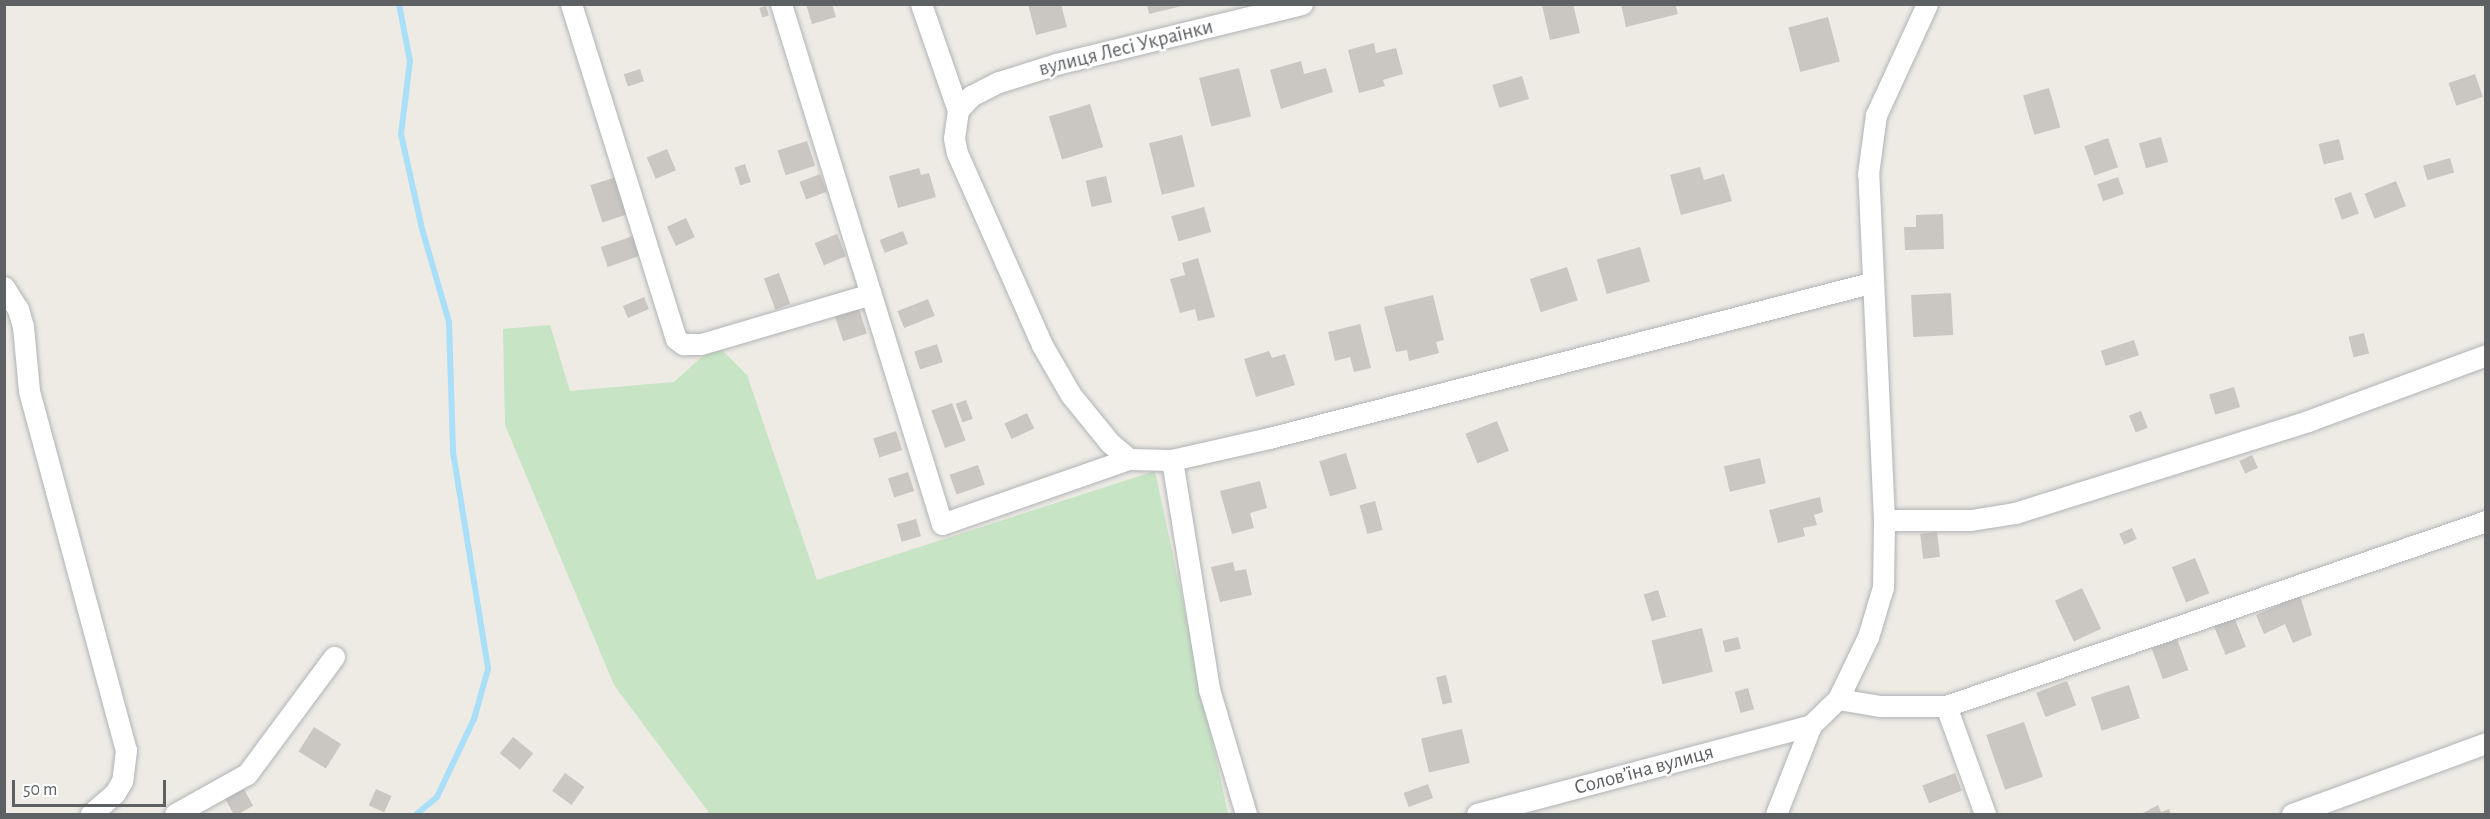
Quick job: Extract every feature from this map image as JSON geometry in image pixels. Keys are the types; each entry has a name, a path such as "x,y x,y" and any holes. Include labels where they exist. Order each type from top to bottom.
{"street":[{"path":"571,4 676,339 683,344 700,344 870,294"},
{"path":"781,4 942,524 1129,459 1172,460 1870,283"},
{"path":"921,4 958,110 954,138 957,153 1042,345 1071,395 1110,442 1129,459"},
{"name":"вулиця Лесі Українки","path":"958,110 971,96 999,82 1056,64 1302,4"},
{"path":"1776,814 1811,725 1838,699 1868,637 1883,587 1884,520 1870,283 1868,174 1876,116 1927,4"},
{"path":"4,287 20,317 29,391 126,750 122,781 115,794 91,814"},
{"path":"1884,520 1971,520 2015,513 2308,421 2486,355"},
{"path":"1172,460 1209,689 1246,814"},
{"path":"1838,699 1880,706 1946,706 2486,521"},
{"path":"175,814 247,774 334,657"},
{"path":"1946,706 1985,814"},
{"name":"Соловʼїна вулиця","path":"1478,814 1811,725"},
{"path":"2292,814 2486,743"}],"green space":[{"path":"550,325 570,391 674,382 716,344 747,375 817,580 1155,471 1228,814 710,814 614,685 505,425 503,329"}],"building":[{"path":"806,4 832,4 836,17 812,24"},
{"path":"1028,4 1061,4 1067,27 1036,35"},
{"path":"1147,4 1186,4 1186,5 1149,14"},
{"path":"1573,4 1580,33 1550,40 1542,5"},
{"path":"1621,4 1675,4 1678,14 1626,27"},
{"path":"766,6 769,16 762,18 759,8"},
{"path":"1828,17 1840,61 1800,72 1788,28"},
{"path":"1374,43 1376,53 1396,48 1403,74 1383,80 1385,86 1359,93 1348,50"},
{"path":"1301,61 1304,74 1326,68 1333,92 1281,109 1270,70"},
{"path":"1239,68 1251,117 1211,126 1199,78"},
{"path":"640,69 644,81 628,87 624,74"},
{"path":"2475,74 2483,97 2456,106 2449,83"},
{"path":"1522,76 1529,99 1499,108 1492,85"},
{"path":"2049,88 2060,127 2034,135 2023,95"},
{"path":"1090,104 1103,147 1062,160 1049,117"},
{"path":"1182,135 1195,186 1162,195 1149,143"},
{"path":"2161,137 2168,162 2146,168 2139,143"},
{"path":"2108,138 2118,167 2094,175 2084,146"},
{"path":"2339,139 2344,159 2324,164 2319,144"},
{"path":"807,141 815,166 786,175 778,151"},
{"path":"667,149 676,170 656,179 647,158"},
{"path":"2450,158 2454,172 2427,180 2423,166"},
{"path":"745,164 751,182 740,185 735,167"},
{"path":"1700,167 1704,180 1724,174 1732,201 1681,215 1670,175"},
{"path":"919,168 921,175 929,173 936,197 898,208 889,176"},
{"path":"820,174 827,192 806,200 799,182"},
{"path":"1106,176 1112,202 1092,207 1086,181"},
{"path":"616,177 628,214 602,222 590,185"},
{"path":"2118,177 2124,194 2103,201 2097,184"},
{"path":"2396,181 2406,206 2375,219 2364,194"},
{"path":"2351,192 2359,214 2342,220 2334,198"},
{"path":"1204,207 1211,232 1178,241 1171,216"},
{"path":"1943,214 1944,249 1905,250 1904,227 1916,227 1916,215"},
{"path":"686,218 695,237 676,246 667,227"},
{"path":"903,231 908,244 885,253 880,240"},
{"path":"837,234 846,256 824,265 815,243"},
{"path":"633,236 640,256 608,267 601,247"},
{"path":"1640,247 1650,282 1607,294 1597,259"},
{"path":"1198,258 1215,317 1198,321 1195,309 1180,313 1170,279 1185,275 1182,263"},
{"path":"1567,267 1578,300 1541,312 1530,279"},
{"path":"779,273 790,304 775,309 764,278"},
{"path":"1951,293 1953,335 1913,337 1911,295"},
{"path":"1433,295 1444,340 1436,342 1439,353 1409,361 1407,350 1396,352 1384,307"},
{"path":"644,297 649,309 628,318 623,306"},
{"path":"928,299 935,316 904,328 897,311"},
{"path":"857,303 867,333 843,341 833,311"},
{"path":"1360,324 1371,368 1354,372 1350,357 1335,361 1328,332"},
{"path":"2364,333 2369,353 2354,357 2348,337"},
{"path":"2134,340 2139,355 2106,366 2101,351"},
{"path":"937,344 943,362 920,369 914,351"},
{"path":"1269,351 1272,358 1285,354 1295,385 1256,397 1244,359"},
{"path":"2234,387 2240,407 2215,415 2209,395"},
{"path":"966,400 973,419 963,423 956,404"},
{"path":"952,403 966,441 945,448 931,411"},
{"path":"2141,411 2148,428 2136,433 2129,416"},
{"path":"1027,413 1034,428 1012,439 1004,424"},
{"path":"1497,421 1509,451 1477,463 1465,434"},
{"path":"896,431 902,450 879,457 873,438"},
{"path":"1346,453 1357,488 1330,497 1319,461"},
{"path":"2252,455 2258,468 2245,474 2239,461"},
{"path":"1760,458 1766,483 1730,492 1724,466"},
{"path":"978,465 985,485 956,495 950,475"},
{"path":"908,472 914,491 894,498 888,478"},
{"path":"1260,481 1267,508 1250,513 1254,528 1232,534 1220,491"},
{"path":"1820,497 1823,512 1814,515 1817,525 1803,528 1805,536 1778,543 1769,510"},
{"path":"1375,501 1383,530 1367,534 1360,505"},
{"path":"916,519 921,536 902,542 897,525"},
{"path":"2132,528 2137,539 2124,545 2119,534"},
{"path":"1937,532 1940,557 1923,559 1920,534"},
{"path":"2195,558 2209,593 2186,603 2172,567"},
{"path":"1233,562 1235,571 1246,569 1252,595 1220,602 1211,567"},
{"path":"2082,588 2101,629 2074,641 2055,601"},
{"path":"1658,590 1666,617 1652,621 1644,594"},
{"path":"2300,596 2312,635 2293,643 2285,624 2264,634 2256,615"},
{"path":"2234,617 2246,647 2226,655 2214,625"},
{"path":"1702,628 1713,672 1662,684 1652,641"},
{"path":"1738,637 1741,649 1725,653 1722,641"},
{"path":"2177,639 2188,670 2163,679 2152,648"},
{"path":"1446,675 1452,702 1443,705 1436,677"},
{"path":"2067,681 2076,705 2046,717 2036,693"},
{"path":"2129,685 2140,718 2102,731 2091,697"},
{"path":"1748,688 1754,709 1741,713 1735,692"},
{"path":"2024,722 2043,777 2005,790 1986,735"},
{"path":"314,727 341,744 326,769 299,752"},
{"path":"1462,729 1470,763 1429,773 1421,738"},
{"path":"513,737 533,753 520,770 500,753"},
{"path":"565,773 584,787 571,805 552,791"},
{"path":"1955,773 1962,791 1929,803 1922,786"},
{"path":"241,784 253,806 238,814 234,814 223,794"},
{"path":"1428,784 1433,798 1409,807 1404,793"},
{"path":"376,789 392,796 384,812 369,805"},
{"path":"2158,805 2161,812 2169,809 2171,814 2141,814"}],"waterway":[{"path":"399,4 410,61 401,134 422,229 449,322 453,452 488,669 474,719 437,797 417,814"}]}
